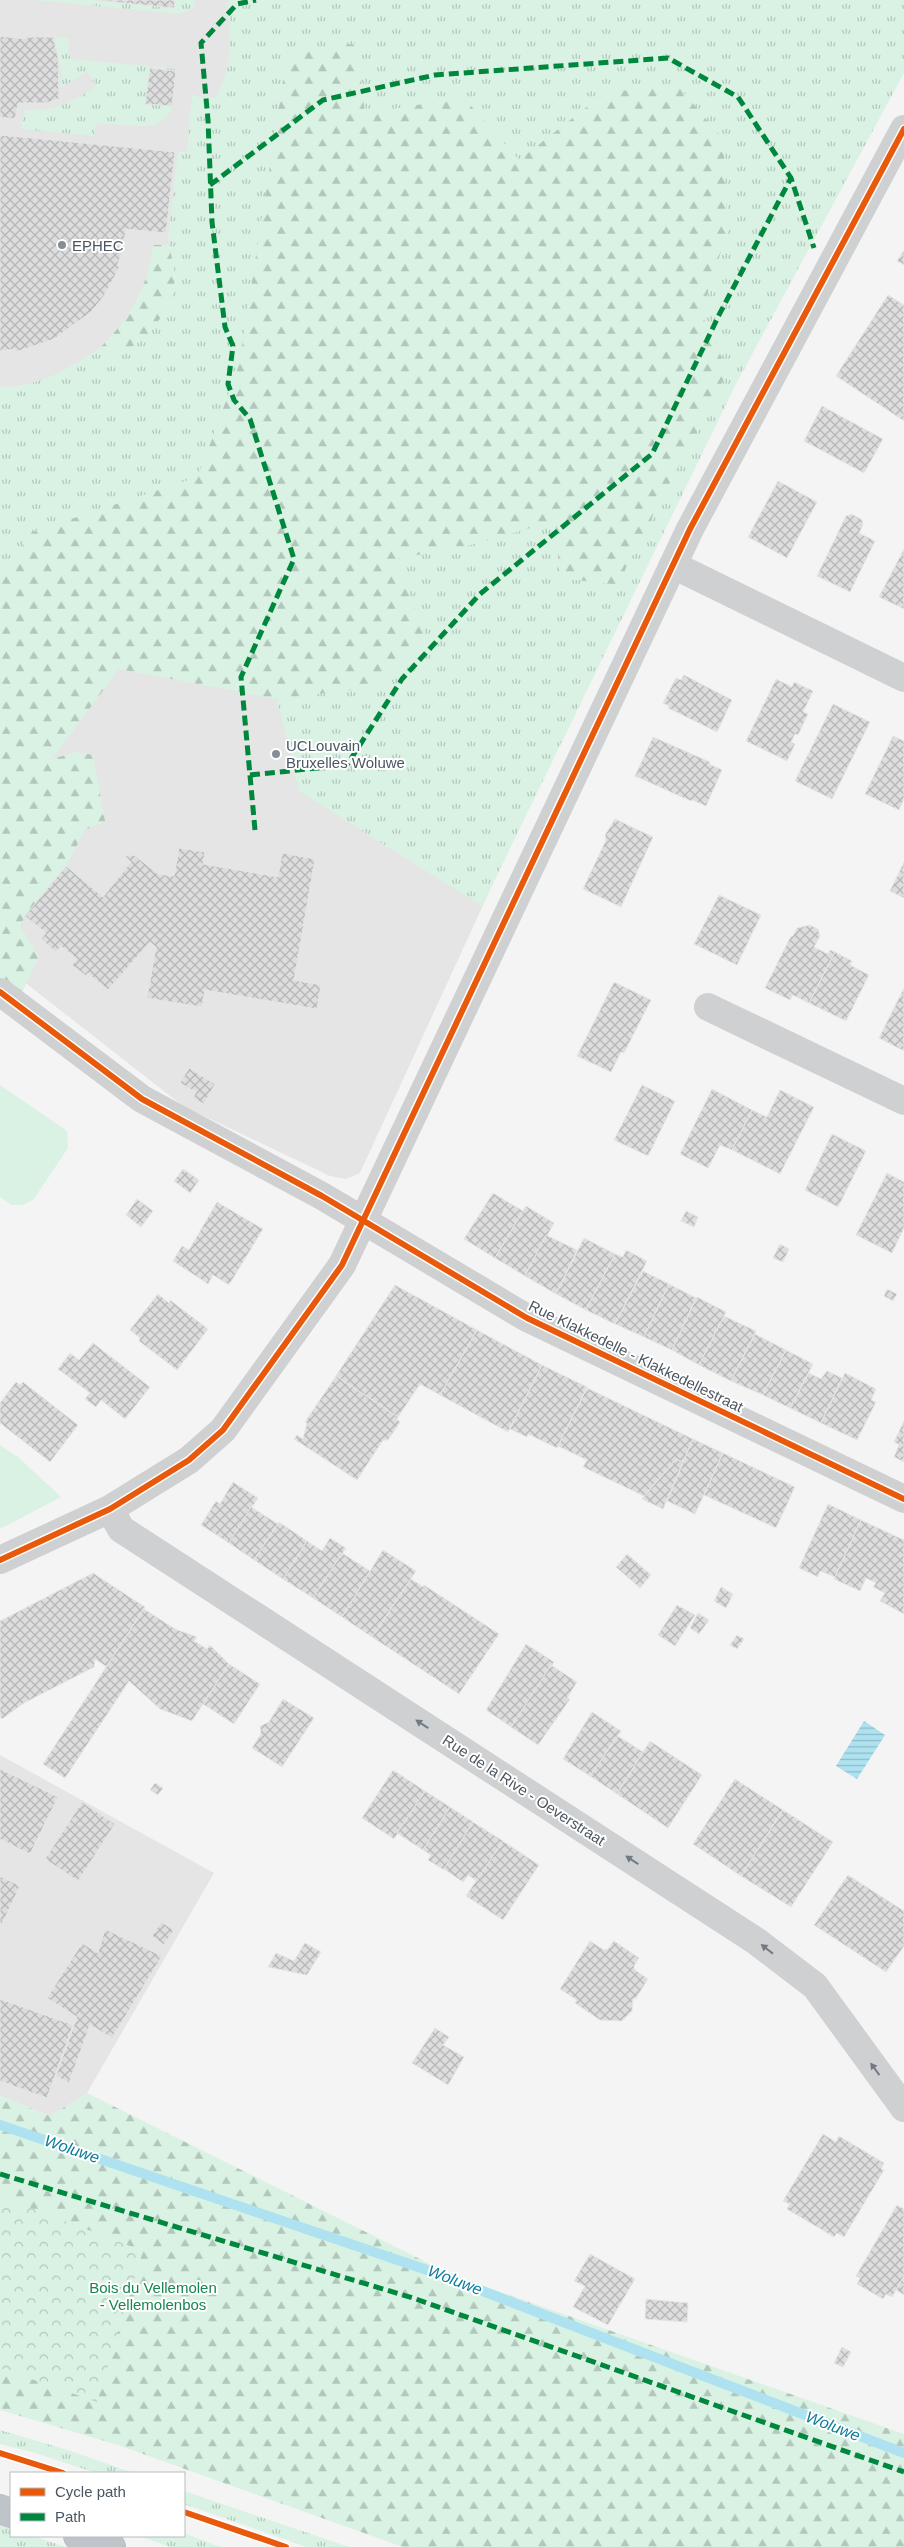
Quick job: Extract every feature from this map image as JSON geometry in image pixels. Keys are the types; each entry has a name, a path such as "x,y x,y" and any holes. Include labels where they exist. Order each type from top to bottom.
{"highway":[{"path":"81,2537 111,2547"}],"street":[{"path":"0,1560 110,1509 190,1460 223,1430 342,1265 364,1222 694,520 904,129"},
{"path":"672,565 904,678"},
{"name":"Rue Klakkedelle - Klakkedellestraat","path":"0,992 142,1099 322,1196 527,1318 904,1499"},
{"path":"708,1007 904,1101"},
{"name":"Rue de la Rive - Oeverstraat","path":"110,1509 121,1529 756,1940 815,1986 904,2108"}],"shaded area":[{"name":"UCLouvain Bruxelles Woluwe","path":"0,0 904,0 648,546 360,1173 346,1179 330,1176 183,1106 0,963"},
{"path":"0,1755 214,1873 87,2093 50,2116 0,2096"}],"green space":[{"path":"35,0 94,0 174,8 175,0 195,0 193,9 180,14"},
{"path":"230,0 904,0 904,73 736,384 482,906 299,791 277,699 367,688 396,559 470,545 555,521 727,371 701,313 728,230 606,92 519,160 463,97 365,114 287,55 239,365 198,477 32,532 0,578 0,387 28,384 41,380 65,370 100,348 114,352 174,271 168,238 178,152 187,152 192,95 216,98 225,75 230,41 227,4"},
{"path":"55,36 69,39 68,54 72,59 177,69 176,71 150,68 145,103 172,106 167,116 160,122 151,125 99,124 95,127 95,136 21,129 24,110 53,108 62,105 96,86 87,72 60,88 62,76"},
{"path":"357,43 365,114 463,97 519,160 606,92 678,86 723,139 728,230 701,313 728,371 617,585 560,578 555,521 470,545 396,559 426,637 367,688 277,699 119,669 52,759 76,752 93,755 105,821 85,830 66,866 25,916 20,926 39,956 20,997 0,984 0,578 32,532 198,477 239,365 287,55"},
{"path":"153,245 169,245 173,262 174,287 165,311 152,330 134,345 125,350 115,352 100,348 120,325 136,301 147,274"},
{"path":"0,1085 67,1131 68,1148 33,1200 23,1205 12,1205 0,1197"},
{"path":"0,1445 19,1458 61,1497 0,1529"},
{"name":"Bois du Vellemolen - Vellemolenbos","path":"87,2093 450,2274 904,2434 904,2547 403,2547 118,2445 0,2410 0,2096 50,2116"},
{"path":"0,2196 143,2251 97,2402 0,2368"},
{"path":"0,2430 71,2451 130,2472 93,2472 32,2452 0,2444"},
{"path":"185,2491 349,2547 307,2547 185,2504"},
{"path":"0,2524 10,2528 10,2537 36,2537 66,2547 0,2547"},
{"path":"185,2533 220,2547 170,2547 142,2537 185,2537"}],"water":[{"path":"864,1721 885,1735 857,1779 836,1766"}],"building":[{"path":"94,0 175,0 174,8"},
{"path":"0,36 24,39 29,37 53,37 58,58 59,99 46,103 18,103 15,119 0,117"},
{"path":"150,68 176,71 172,106 145,104"},
{"name":"EPHEC","path":"0,135 175,152 166,233 126,229 122,253 117,266 120,266 104,296 91,312 54,339 16,352 15,349 0,351"},
{"path":"904,250 904,265 897,261"},
{"path":"888,295 904,305 904,421 836,376"},
{"path":"822,406 883,439 864,473 804,441"},
{"path":"778,481 817,502 787,558 748,537"},
{"path":"852,514 862,520 863,525 859,533 875,541 850,592 817,576 846,516"},
{"path":"904,549 904,609 879,597"},
{"path":"684,675 732,700 717,732 668,708 669,706 663,703 676,678 681,680"},
{"path":"776,679 792,687 794,682 813,691 803,712 808,714 798,735 795,734 791,742 795,744 787,761 746,741"},
{"path":"833,704 870,722 832,799 795,781"},
{"path":"893,736 904,741 904,799 899,810 865,794"},
{"path":"653,737 710,762 709,764 722,770 706,806 635,776"},
{"path":"615,819 653,837 621,907 583,889 606,840 605,835"},
{"path":"179,848 205,852 203,864 278,877 282,853 315,859 294,980 321,985 317,1009 205,990 202,1007 147,998 156,947 150,942 108,990 88,973 86,976 72,965 77,959 61,946 56,952 41,939 46,933 25,916 66,866 103,897 131,862 125,856 134,855 158,874 174,876"},
{"path":"904,862 904,898 890,891"},
{"path":"719,895 761,915 737,965 694,944"},
{"path":"810,925 818,929 820,936 814,947 828,954 830,950 835,952 809,1003 793,995 790,1000 765,988 791,936 793,936 797,928"},
{"path":"835,952 852,961 850,965 869,975 846,1021 809,1003"},
{"path":"614,982 651,1000 624,1053 621,1052 611,1072 577,1056"},
{"path":"904,988 904,1051 879,1038"},
{"path":"189,1068 215,1084 204,1104 193,1098 196,1092 180,1083"},
{"path":"642,1085 675,1101 648,1156 614,1140"},
{"path":"712,1089 752,1110 732,1150 720,1145 708,1168 680,1154"},
{"path":"780,1090 814,1107 780,1174 732,1150 752,1110 767,1117"},
{"path":"832,1134 866,1151 838,1207 805,1190"},
{"path":"183,1169 199,1180 190,1193 174,1181"},
{"path":"887,1173 904,1182 904,1228 892,1253 856,1235"},
{"path":"493,1193 523,1211 495,1258 464,1239"},
{"path":"137,1199 153,1211 141,1227 126,1215"},
{"path":"217,1202 263,1229 229,1285 213,1275 208,1284 173,1261 182,1246 189,1250"},
{"path":"526,1206 554,1223 525,1276 495,1258"},
{"path":"686,1211 698,1217 694,1227 681,1221"},
{"path":"546,1235 577,1250 556,1294 525,1276"},
{"path":"584,1238 615,1254 586,1310 556,1294"},
{"path":"780,1244 789,1249 783,1262 773,1258"},
{"path":"626,1250 647,1261 615,1324 586,1310 615,1254 623,1257"},
{"path":"643,1271 669,1284 644,1337 615,1324"},
{"path":"669,1284 696,1298 672,1350 644,1337"},
{"path":"395,1285 477,1330 440,1395 420,1384 398,1417 336,1376"},
{"path":"887,1289 897,1294 893,1301 884,1296"},
{"path":"158,1294 169,1303 170,1300 208,1329 177,1370 139,1341 140,1338 130,1330"},
{"path":"697,1297 726,1312 699,1365 672,1350"},
{"path":"724,1316 756,1331 731,1381 699,1365"},
{"path":"477,1330 542,1365 508,1432 440,1395"},
{"path":"755,1334 786,1350 763,1395 731,1381"},
{"path":"93,1343 150,1387 125,1419 101,1400 96,1407 85,1399 90,1393 58,1369 70,1353 79,1360"},
{"path":"786,1350 813,1364 790,1408 763,1395"},
{"path":"542,1365 587,1387 557,1448 528,1434 527,1437 510,1429"},
{"path":"827,1371 842,1378 821,1423 790,1408 809,1373 821,1379"},
{"path":"845,1373 876,1389 871,1400 876,1402 857,1440 821,1423"},
{"path":"336,1376 398,1417 397,1419 400,1422 388,1440 383,1440 357,1480 294,1439 297,1435 303,1439 307,1423 305,1422"},
{"path":"16,1382 20,1385 23,1382 78,1425 50,1462 0,1423 0,1403"},
{"path":"587,1388 693,1439 683,1462 676,1459 644,1496 583,1467 587,1460 558,1446"},
{"path":"904,1421 904,1462 894,1457 899,1445 894,1442"},
{"path":"693,1439 723,1453 695,1514 667,1501"},
{"path":"723,1453 795,1487 776,1528 704,1495"},
{"path":"676,1459 683,1462 663,1509 642,1499"},
{"path":"233,1482 258,1498 229,1543 201,1525 216,1501 220,1504"},
{"path":"828,1504 861,1520 835,1577 820,1571 818,1577 799,1568"},
{"path":"251,1507 278,1524 254,1560 229,1543"},
{"path":"861,1520 904,1540 904,1614 880,1601 885,1593 873,1587 876,1583 866,1578 860,1591 834,1579"},
{"path":"279,1522 307,1541 283,1579 254,1560"},
{"path":"330,1538 346,1548 313,1598 283,1579 307,1541 322,1551"},
{"path":"383,1550 416,1571 372,1637 342,1617"},
{"path":"342,1553 370,1571 342,1617 313,1598"},
{"path":"627,1554 651,1575 640,1588 616,1567"},
{"path":"93,1573 145,1607 107,1667 95,1659 94,1667 24,1703 2,1719 0,1717 0,1621"},
{"path":"411,1579 423,1587 424,1585 499,1634 459,1694 372,1637"},
{"path":"721,1587 733,1594 726,1608 714,1601"},
{"path":"677,1605 695,1615 675,1646 658,1635"},
{"path":"144,1609 175,1629 197,1637 194,1641 207,1649 210,1645 229,1664 192,1721 160,1709 129,1681 65,1778 43,1764"},
{"path":"698,1613 709,1620 699,1634 690,1628"},
{"path":"737,1635 744,1639 737,1649 730,1645"},
{"path":"526,1644 554,1662 511,1727 486,1710"},
{"path":"229,1664 260,1684 234,1724 203,1704"},
{"path":"551,1665 577,1682 567,1698 570,1699 538,1745 511,1727"},
{"path":"283,1699 314,1718 282,1767 252,1748 261,1734 260,1726 269,1722"},
{"path":"592,1712 621,1731 590,1776 563,1759"},
{"path":"618,1736 643,1752 617,1794 590,1776"},
{"path":"650,1741 702,1775 668,1828 617,1794"},
{"path":"0,1769 58,1797 30,1854 0,1839"},
{"path":"393,1770 425,1791 394,1839 362,1818"},
{"path":"735,1779 783,1810 741,1876 693,1844"},
{"path":"155,1783 163,1788 158,1795 150,1790"},
{"path":"425,1791 450,1807 423,1850 397,1833"},
{"path":"82,1802 115,1824 78,1881 45,1859"},
{"path":"450,1807 473,1822 444,1870 428,1860 431,1855 423,1850"},
{"path":"783,1810 833,1842 791,1907 741,1876"},
{"path":"473,1822 503,1841 477,1881 468,1875 463,1882 444,1869"},
{"path":"503,1841 539,1865 503,1920 466,1896"},
{"path":"848,1875 904,1911 904,1946 886,1972 814,1925"},
{"path":"0,1876 20,1886 0,1928"},
{"path":"161,1922 174,1930 164,1945 152,1936"},
{"path":"105,1929 162,1956 112,2038 90,2025 69,2083 56,2076 77,2017 47,1998 82,1943 98,1953"},
{"path":"590,1941 604,1950 608,1949 614,1941 639,1958 634,1966 635,1970 648,1979 636,1998 633,1999 632,2011 622,2021 600,2020 575,2003 577,2000 560,1989"},
{"path":"305,1943 321,1952 307,1975 268,1967 276,1953 294,1961"},
{"path":"0,1999 73,2025 47,2098 0,2081"},
{"path":"435,2028 449,2037 443,2045 464,2057 448,2085 412,2063"},
{"path":"823,2134 836,2142 839,2136 884,2163 881,2169 884,2170 844,2237 837,2233 834,2237 787,2209 790,2204 783,2201"},
{"path":"897,2205 904,2209 904,2276 892,2297 886,2294 883,2299 857,2284 860,2278 856,2276"},
{"path":"590,2254 635,2279 608,2325 573,2307 585,2286 574,2281"},
{"path":"904,2276 904,2295 896,2290"},
{"path":"646,2299 688,2303 687,2322 645,2319"},
{"path":"842,2347 851,2352 843,2367 834,2363"}],"waterway":[{"name":"Woluwe","path":"0,2125 433,2272 904,2453"}],"marked path":[{"path":"255,830 241,677 294,559 250,419 234,400 228,384 233,346 225,327 212,222 208,120 201,43 237,4 256,0"},
{"path":"210,185 323,100 435,75 668,58 738,97 791,178"},
{"path":"250,775 347,765 402,679 480,594 652,454 720,313 791,178 814,248"},
{"path":"0,2174 413,2298 904,2472"}],"cycle path":[{"path":"0,1560 110,1509 189,1460 223,1430 342,1265 690,529 904,129"},
{"path":"0,992 142,1099 322,1196 527,1318 904,1499"},
{"path":"0,2453 60,2472"},
{"path":"185,2512 286,2547"}],"place":[{"name":"EPHEC","path":"62,245"},
{"name":"UCLouvain Bruxelles Woluwe","path":"276,754"}]}
